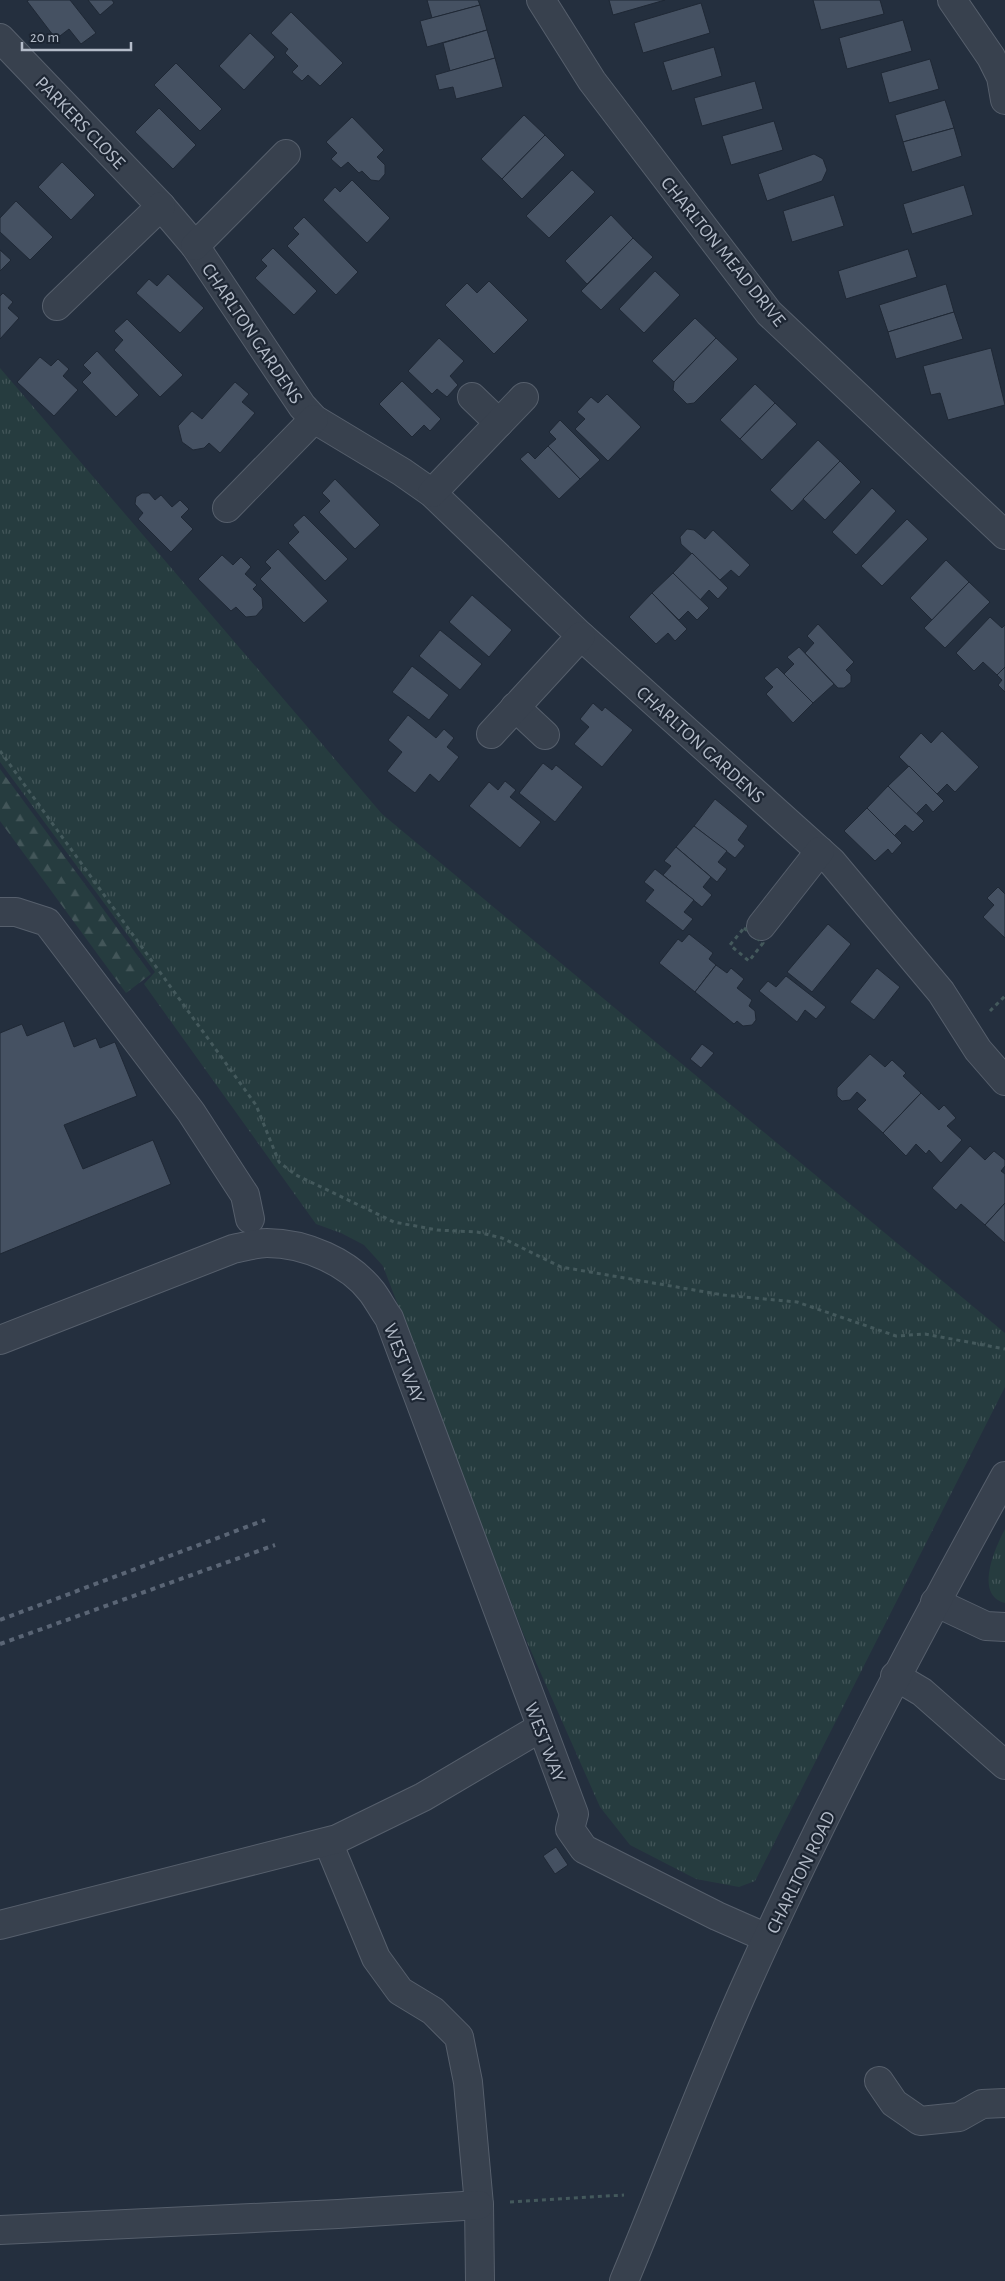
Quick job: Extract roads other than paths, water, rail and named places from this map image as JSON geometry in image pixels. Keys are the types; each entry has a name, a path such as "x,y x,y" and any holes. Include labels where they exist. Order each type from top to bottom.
{"street":[{"name":"CHARLTON MEAD DRIVE","path":"541,0 592,81 769,313 1005,535"},
{"path":"952,0 991,57 1001,77 1005,100"},
{"name":"PARKERS CLOSE","path":"0,38 161,206"},
{"name":"CHARLTON GARDENS","path":"194,246 286,154"},
{"path":"57,306 161,206"},
{"name":"CHARLTON GARDENS","path":"161,206 194,246 302,406 314,419 402,472 432,493 581,636 820,851 864,898 888,932 925,972 941,992 978,1050 1005,1081"},
{"path":"472,396 499,423"},
{"path":"432,493 524,397"},
{"name":"CHARLTON GARDENS","path":"227,508 239,480 314,419"},
{"path":"491,734 581,636"},
{"path":"515,708 545,735"},
{"path":"761,926 820,851"},
{"path":"0,912 16,912 47,922 191,1112 245,1195 250,1219"},
{"name":"WEST WAY","path":"0,1340 234,1249 267,1243 297,1247 326,1256 355,1275 371,1291 389,1318 540,1728 574,1814 570,1829 584,1850 599,1855 717,1916 767,1938"},
{"name":"CHARLTON ROAD","path":"624,2281 744,1988 767,1938 895,1676 1005,1476"},
{"path":"935,1602 986,1626 1005,1627"},
{"path":"895,1676 922,1692 1005,1766"},
{"path":"0,1925 337,1839 423,1797 540,1728"},
{"path":"328,1842 376,1958 400,1991 432,2011 459,2037 468,2082 479,2204 480,2281"},
{"path":"879,2081 894,2104 920,2121 959,2117 982,2104 1005,2104"},
{"path":"0,2230 338,2214 479,2204"}],"railway":[{"path":"0,1620 265,1520"},
{"path":"0,1644 275,1545"}]}
